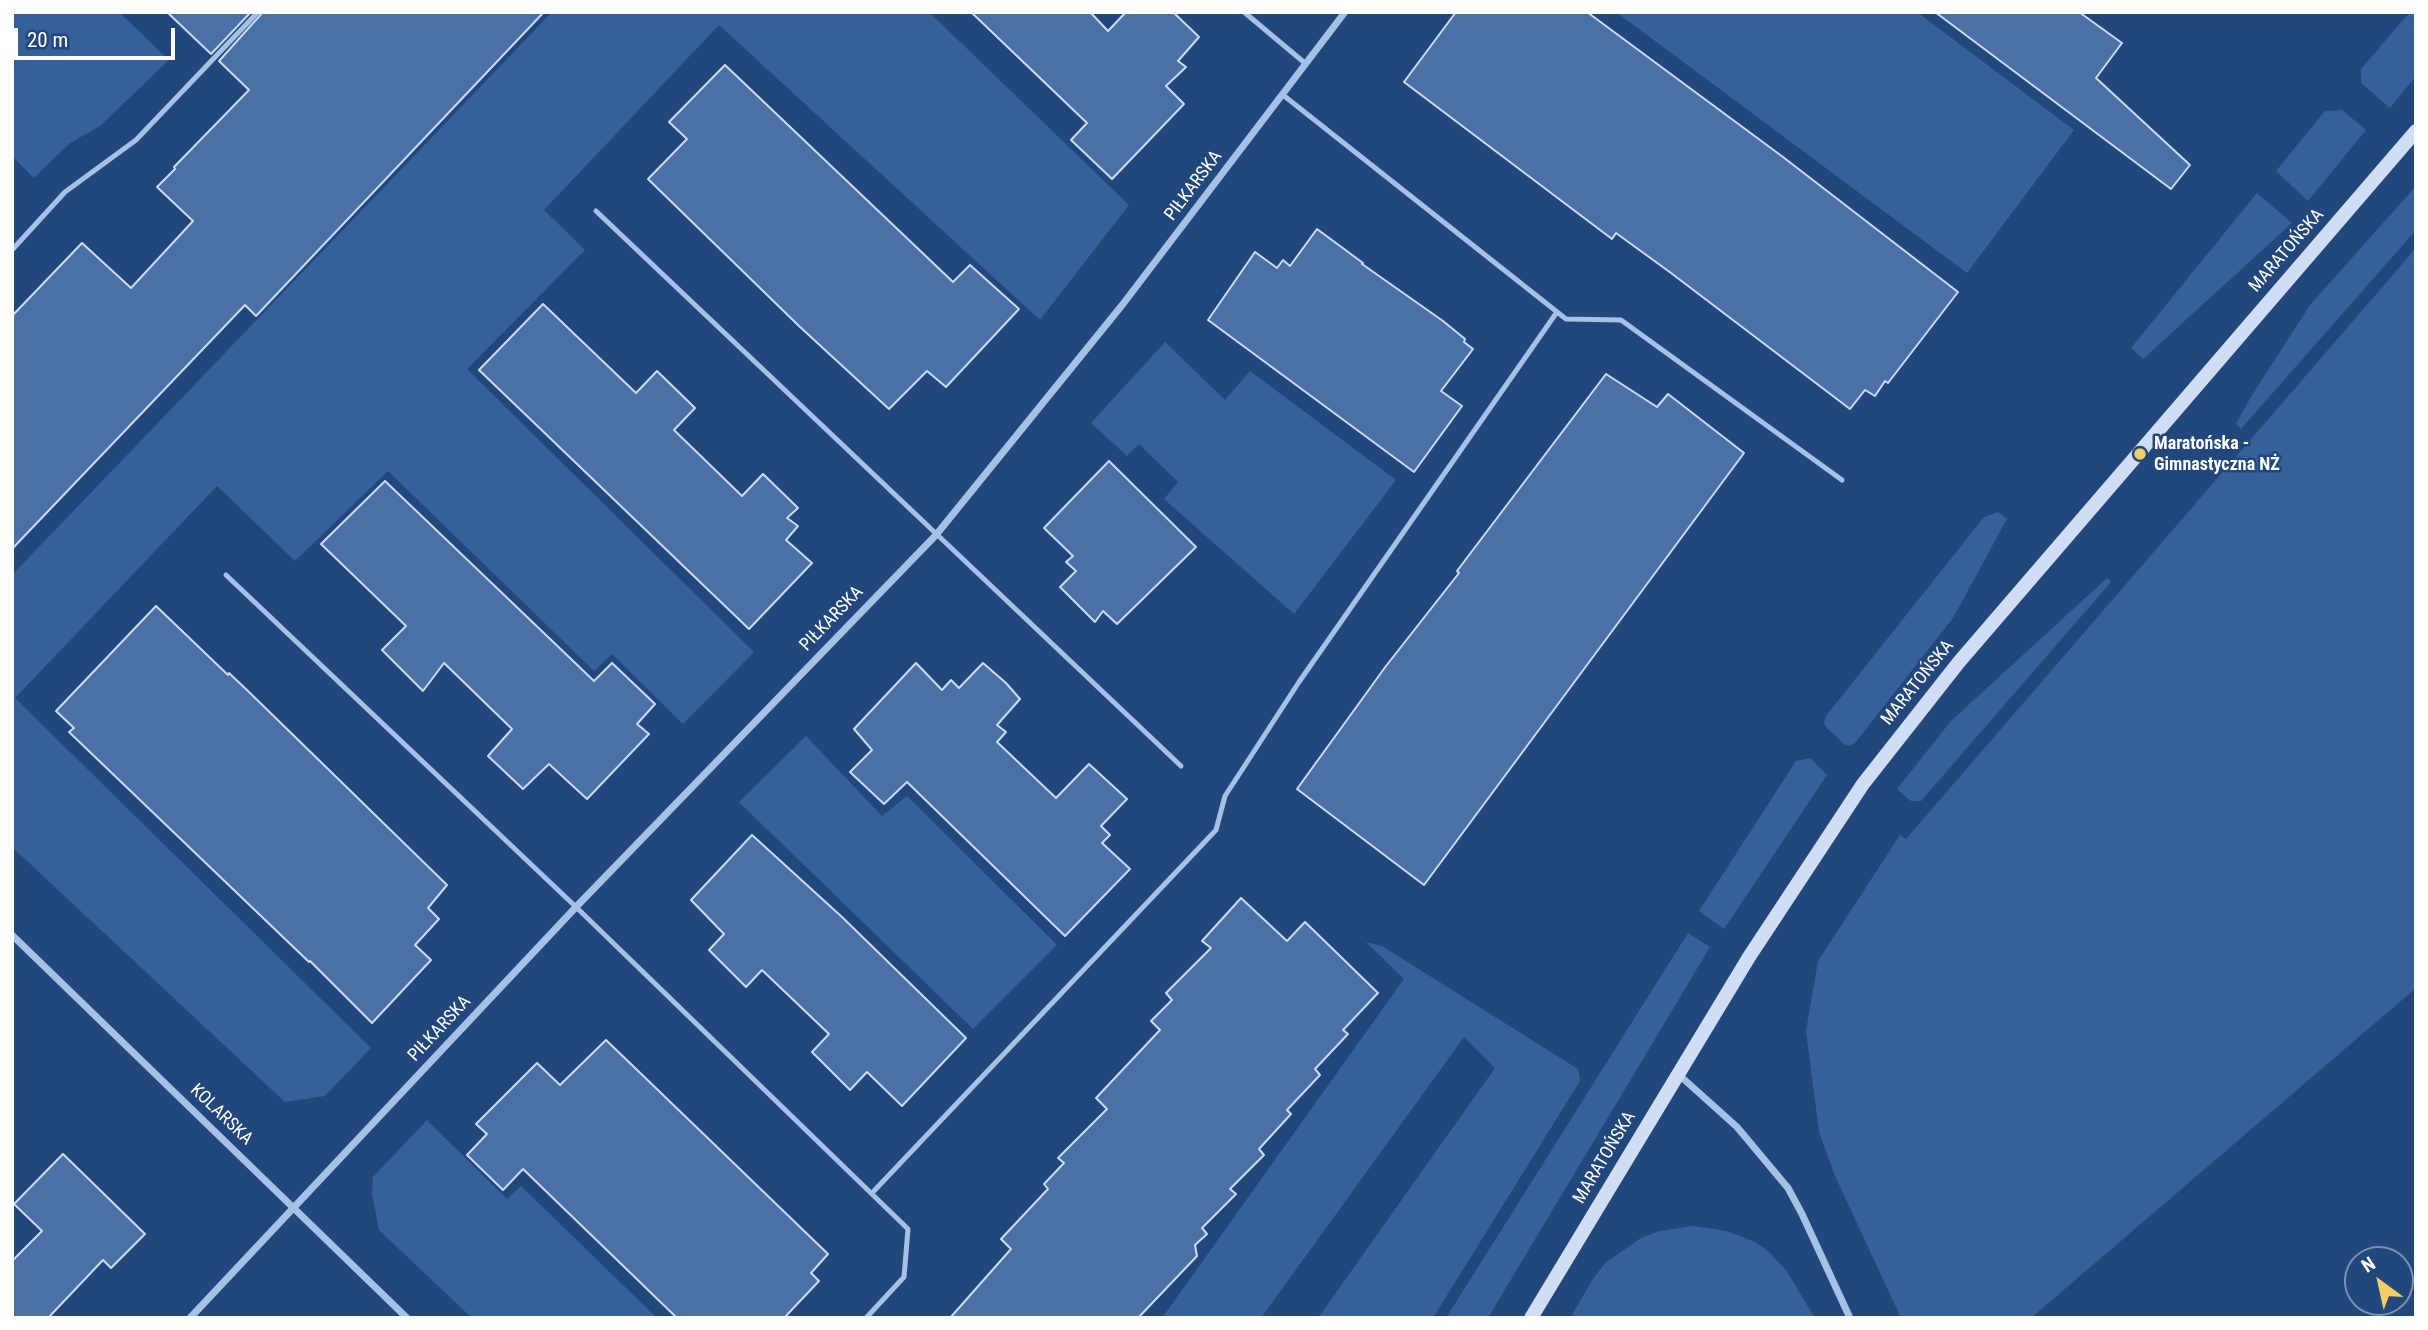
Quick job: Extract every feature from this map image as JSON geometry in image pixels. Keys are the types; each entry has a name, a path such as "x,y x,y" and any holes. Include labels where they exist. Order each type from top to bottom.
{"main road":[{"name":"MARATOŃSKA","path":"1531,1318 1749,957 1863,784 1958,662 2416,131"}],"street":[{"name":"PIŁKARSKA","path":"190,1318 576,907 936,535 1123,304 1345,12"},
{"name":"KOLARSKA","path":"12,935 407,1318"},
{"path":"1678,1074 1737,1127 1788,1188 1850,1318"}],"lane":[{"path":"12,250 65,192 136,140 258,12"},
{"path":"1244,12 1306,64"},
{"path":"1283,95 1566,319 1621,320 1842,480"},
{"path":"596,211 1181,766"},
{"path":"872,1194 1216,830 1225,796 1291,694 1557,312"},
{"path":"226,575 576,907 908,1229 904,1277 866,1318"}],"shaded area":[{"path":"12,12 119,12 169,60 100,126 70,143 34,178 12,156"},
{"path":"552,12 929,12 1129,205 1040,320 719,25 544,210 585,250 467,369 754,652 683,724 612,654 594,671 388,471 295,561 217,486 15,698 371,1048 325,1096 285,1102 12,847 12,575"},
{"path":"1616,12 1917,12 2074,130 1967,273"},
{"path":"2410,12 2416,12 2416,76 2390,108 2361,83 2361,69"},
{"path":"2342,110 2366,130 2308,201 2276,171 2325,111"},
{"path":"2416,186 2416,230 2241,429 2236,424 2252,395 2310,305"},
{"path":"2257,193 2292,223 2143,359 2131,348"},
{"path":"2416,248 2416,988 2031,1318 1901,1318 1835,1176 1819,1132 1806,1031 1818,961 1900,835 1906,839"},
{"path":"1165,342 1225,400 1250,371 1396,480 1294,614 1164,499 1178,482 1139,444 1127,456 1091,423"},
{"path":"1998,512 2007,519 1953,618 1855,743 1849,746 1844,744 1827,728 1824,723 1826,716 1984,517"},
{"path":"2107,578 2111,582 1921,801 1911,801 1897,789 1951,721"},
{"path":"806,736 882,816 907,796 1057,945 973,1029 739,802"},
{"path":"1810,758 1827,775 1724,929 1699,911 1796,761"},
{"path":"1688,933 1710,947 1488,1318 1446,1318"},
{"path":"1366,942 1382,946 1578,1069 1580,1081 1433,1318 1318,1318 1495,1068 1464,1037 1261,1318 1162,1318 1404,979"},
{"path":"427,1120 507,1199 521,1186 657,1318 472,1318 379,1230 372,1194 373,1177"},
{"path":"1693,1226 1727,1231 1767,1250 1786,1270 1815,1318 1570,1318 1605,1263 1641,1238 1659,1231"}],"building":[{"path":"167,12 251,12 211,54"},
{"path":"263,12 544,12 256,316 245,305 12,549 12,316 82,243 131,288 193,221 157,187 249,90 219,61"},
{"path":"971,12 1090,12 1108,31 1126,12 1173,12 1199,37 1178,61 1186,67 1166,86 1184,104 1112,179 1071,140 1087,123"},
{"path":"1456,12 1587,12 1783,157 1958,292 1888,383 1885,381 1875,396 1865,390 1850,409 1671,273 1616,233 1612,239 1404,82"},
{"path":"1935,12 2079,12 2122,43 2096,78 2190,165 2171,189"},
{"path":"725,65 953,282 970,265 1019,309 946,387 927,371 889,409 648,179 687,139 669,122"},
{"path":"1317,229 1443,321 1473,349 1441,391 1462,406 1414,472 1208,320 1255,252 1277,268 1283,260 1290,266"},
{"path":"543,304 636,393 657,371 695,408 674,430 742,496 763,474 798,508 787,518 798,526 786,540 812,563 749,629 479,370"},
{"path":"1606,374 1657,407 1668,394 1744,453 1424,885 1297,789"},
{"path":"1109,461 1196,547 1117,624 1103,611 1095,622 1060,587 1076,571 1066,562 1073,556 1044,528"},
{"path":"385,481 594,681 612,663 655,704 637,724 649,734 587,799 549,764 523,789 488,756 512,729 444,663 423,691 382,650 406,626 321,544"},
{"path":"156,606 249,692 447,885 428,908 439,919 415,945 431,960 372,1023 69,732 74,728 56,711"},
{"path":"916,663 942,690 951,680 959,688 983,663 1006,683 1020,699 997,725 1006,732 997,742 1056,798 1089,764 1127,799 1101,826 1110,835 1102,843 1130,869 1065,936 907,782 884,804 850,772 872,750 854,729"},
{"path":"752,835 842,917 966,1038 902,1106 867,1072 850,1090 812,1052 829,1034 762,970 746,987 709,950 724,934 691,900"},
{"path":"1241,898 1287,941 1305,922 1378,993 1343,1030 1348,1034 1315,1069 1320,1075 1287,1110 1291,1114 1259,1149 1264,1155 1230,1189 1236,1194 1202,1228 1207,1234 1195,1245 1197,1256 1138,1318 950,1318 1011,1249 1001,1239 1048,1189 1044,1184 1064,1163 1058,1158 1107,1109 1096,1098 1160,1030 1151,1021 1172,1000 1166,993 1211,948 1202,941"},
{"path":"606,1040 828,1254 811,1273 819,1281 784,1318 677,1318 523,1169 503,1190 467,1155 487,1134 476,1124 537,1063 560,1085"},
{"path":"63,1154 145,1234 111,1268 103,1260 48,1318 12,1318 12,1261 42,1231 14,1204"}],"place":[{"name":"Maratońska - Gimnastyczna NŻ","path":"2140,454"}]}
